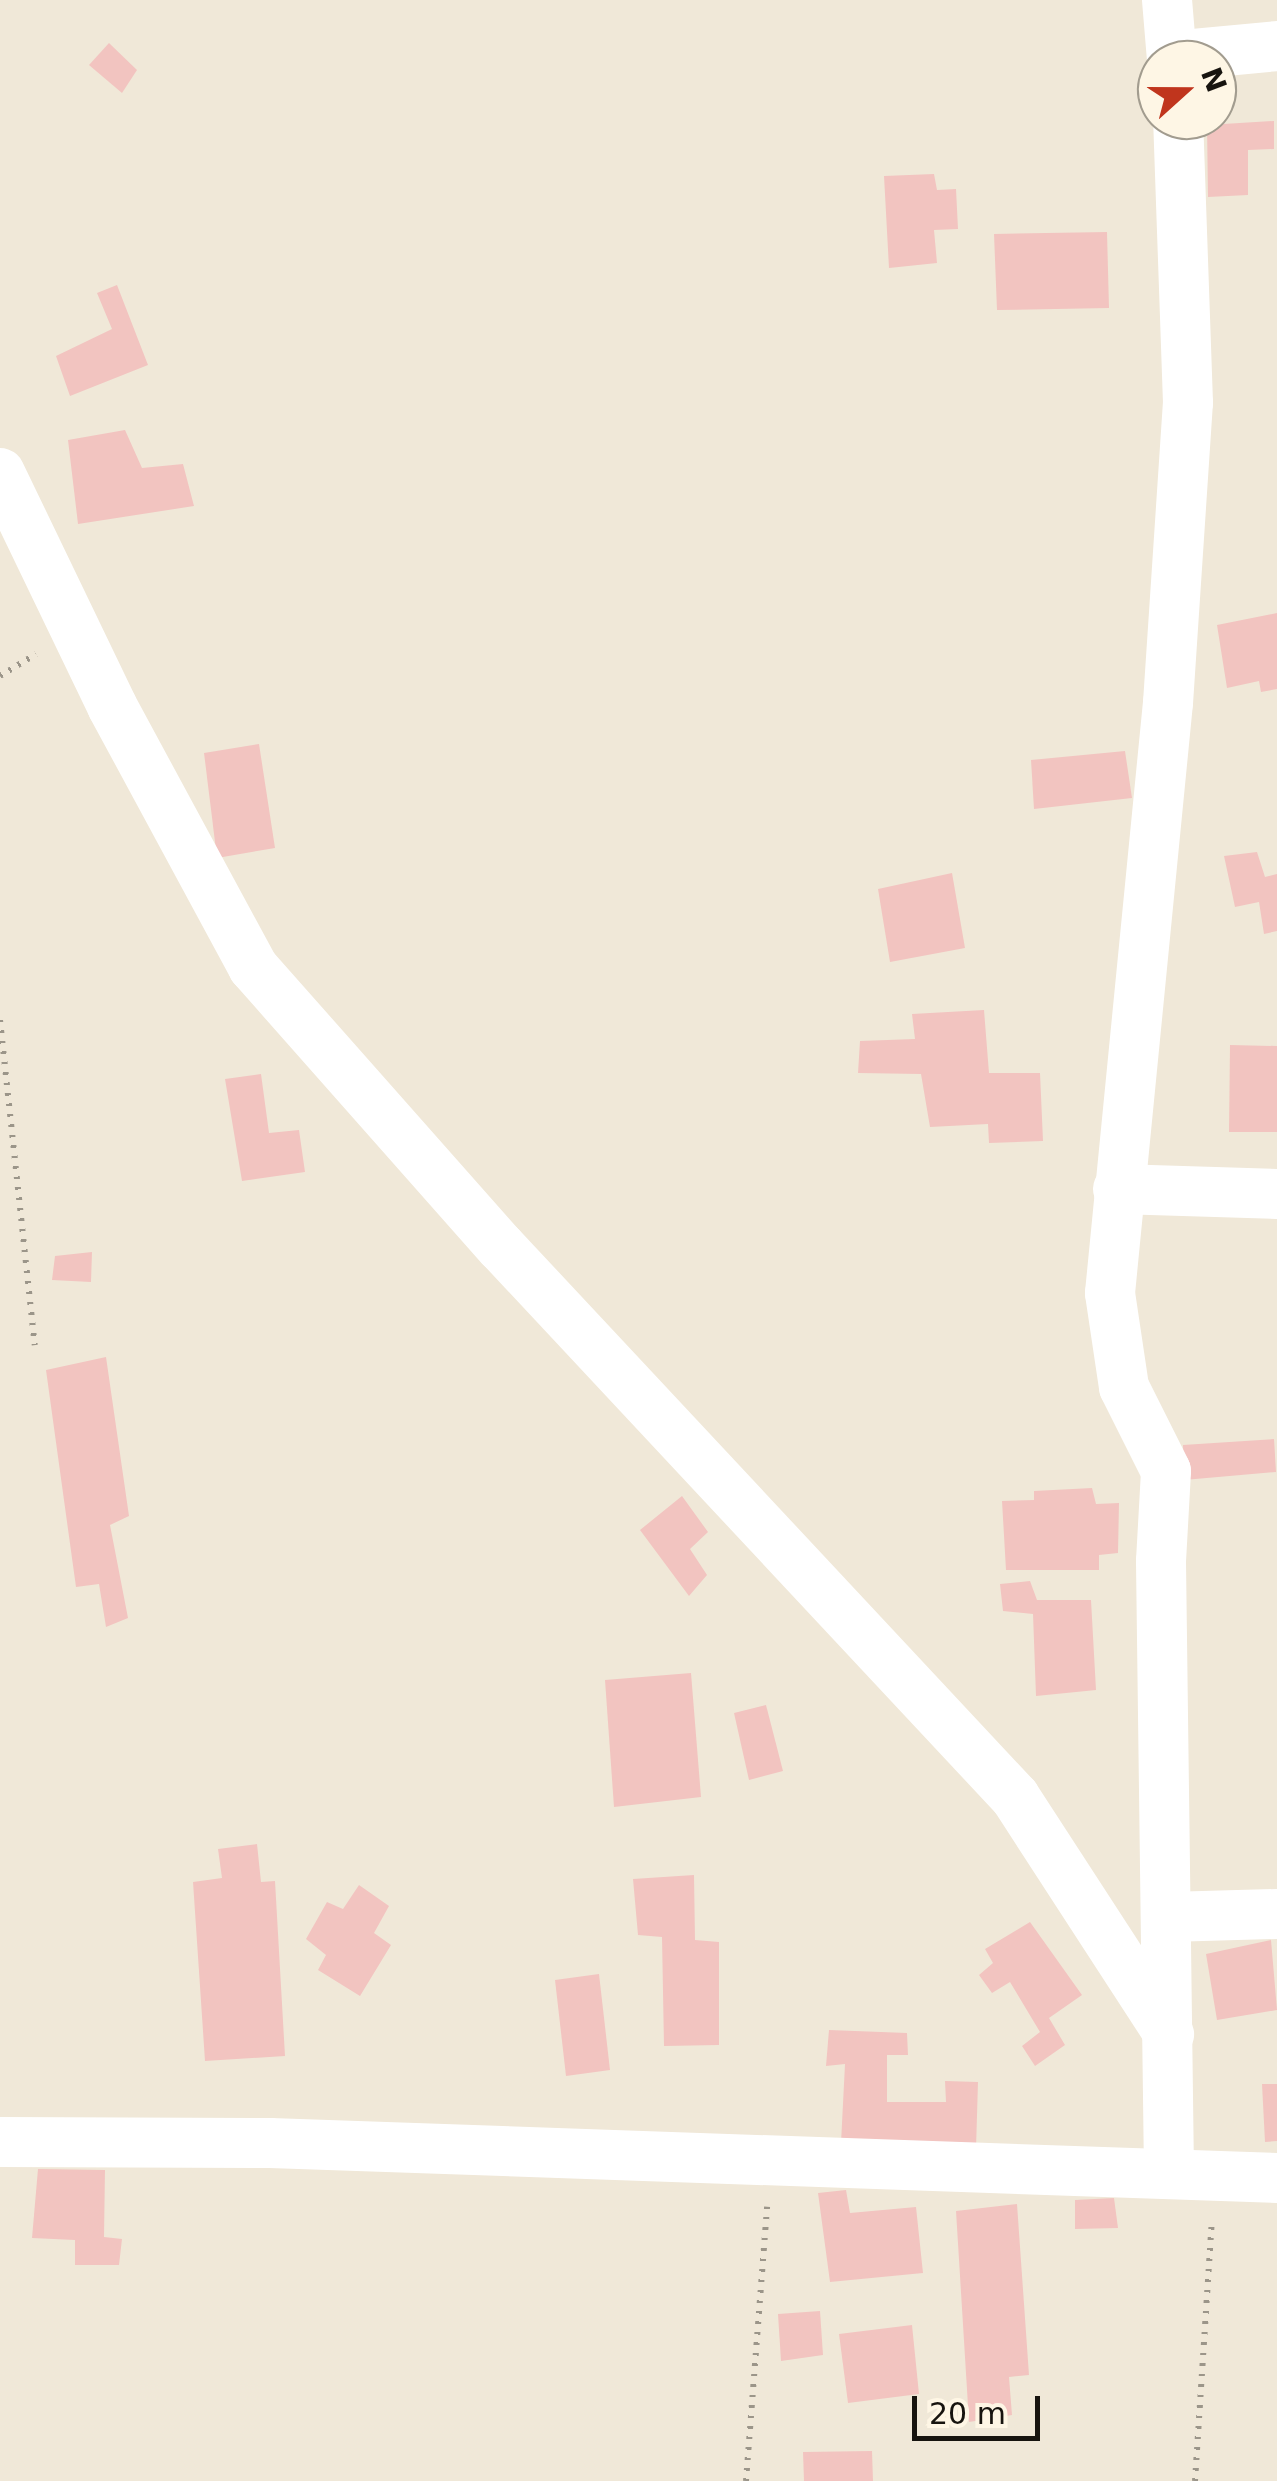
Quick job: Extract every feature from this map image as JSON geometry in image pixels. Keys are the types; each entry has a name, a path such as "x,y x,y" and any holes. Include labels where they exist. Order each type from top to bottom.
{"street":[{"path":"1167,0 1170,40"},
{"path":"1237,51 1277,46"},
{"path":"1179,140 1188,403 1168,703 1110,1293 1124,1387 1166,1471 1161,1561 1168,2034 1193,2174"},
{"path":"0,473 112,706 253,967 501,1246 1015,1797 1168,2034"},
{"path":"1118,1189 1277,1194"},
{"path":"1168,1917 1277,1914"},
{"path":"0,2142 251,2143 1277,2178"}],"path":[{"path":"0,1020 36,1345"},
{"path":"746,2481 770,2161"},
{"path":"1193,2174 1196,2481"}],"building":[{"path":"109,43 137,70 122,93 89,65"},
{"path":"1274,121 1274,149 1248,150 1248,195 1208,197 1207,140 1237,140 1237,123"},
{"path":"934,174 937,190 956,189 958,229 934,230 937,263 889,268 884,176"},
{"path":"1107,232 1109,308 997,310 994,234"},
{"path":"117,285 148,365 70,396 56,356 112,329 97,293"},
{"path":"125,430 142,468 183,464 194,506 78,524 68,440"},
{"path":"1277,613 1277,689 1261,692 1259,681 1227,688 1217,625"},
{"path":"259,744 275,848 217,858 204,753"},
{"path":"1125,751 1132,798 1034,809 1031,760"},
{"path":"1257,852 1265,877 1277,874 1277,931 1264,934 1259,902 1235,907 1224,856"},
{"path":"952,873 965,948 890,962 878,889"},
{"path":"984,1010 989,1073 1040,1073 1043,1141 989,1143 988,1124 930,1127 921,1074 858,1073 860,1041 915,1039 912,1014"},
{"path":"1230,1045 1277,1046 1277,1132 1229,1132"},
{"path":"261,1074 269,1133 299,1130 305,1172 242,1181 225,1079"},
{"path":"92,1252 91,1282 52,1280 55,1256"},
{"path":"106,1357 129,1516 110,1525 128,1618 106,1627 99,1584 76,1587 46,1370"},
{"path":"1274,1439 1276,1472 1184,1480 1183,1445"},
{"path":"1092,1488 1096,1504 1119,1503 1118,1553 1099,1555 1099,1570 1006,1570 1002,1501 1034,1500 1034,1491"},
{"path":"682,1496 708,1532 690,1549 707,1575 689,1596 640,1530"},
{"path":"1030,1581 1037,1600 1091,1600 1096,1690 1036,1696 1033,1614 1003,1611 1000,1584"},
{"path":"691,1673 701,1797 614,1807 605,1680"},
{"path":"766,1705 783,1771 749,1780 734,1713"},
{"path":"257,1844 261,1882 275,1881 285,2056 205,2061 193,1882 222,1878 218,1849"},
{"path":"694,1875 695,1940 719,1942 719,2045 664,2046 662,1937 638,1935 633,1879"},
{"path":"359,1885 389,1906 374,1933 391,1945 360,1996 318,1970 326,1955 306,1939 327,1902 343,1909"},
{"path":"1030,1922 1082,1995 1049,2018 1065,2045 1035,2066 1022,2046 1040,2032 1010,1982 992,1993 979,1975 993,1963 985,1949"},
{"path":"1271,1940 1277,2010 1217,2020 1206,1954"},
{"path":"599,1974 610,2070 566,2076 555,1980"},
{"path":"829,2030 907,2033 908,2055 887,2055 887,2102 946,2102 945,2081 978,2082 976,2149 841,2143 845,2064 826,2066"},
{"path":"1262,2084 1277,2084 1277,2141 1265,2142"},
{"path":"38,2169 105,2170 104,2237 122,2239 119,2265 75,2265 75,2240 32,2238"},
{"path":"846,2190 850,2213 916,2207 923,2273 830,2282 818,2193"},
{"path":"1114,2198 1118,2228 1075,2229 1075,2200"},
{"path":"1017,2204 1029,2375 1009,2377 1012,2415 969,2422 956,2211"},
{"path":"820,2311 823,2355 781,2361 778,2314"},
{"path":"912,2325 919,2394 848,2403 839,2334"},
{"path":"872,2451 873,2481 804,2481 803,2452"}]}
